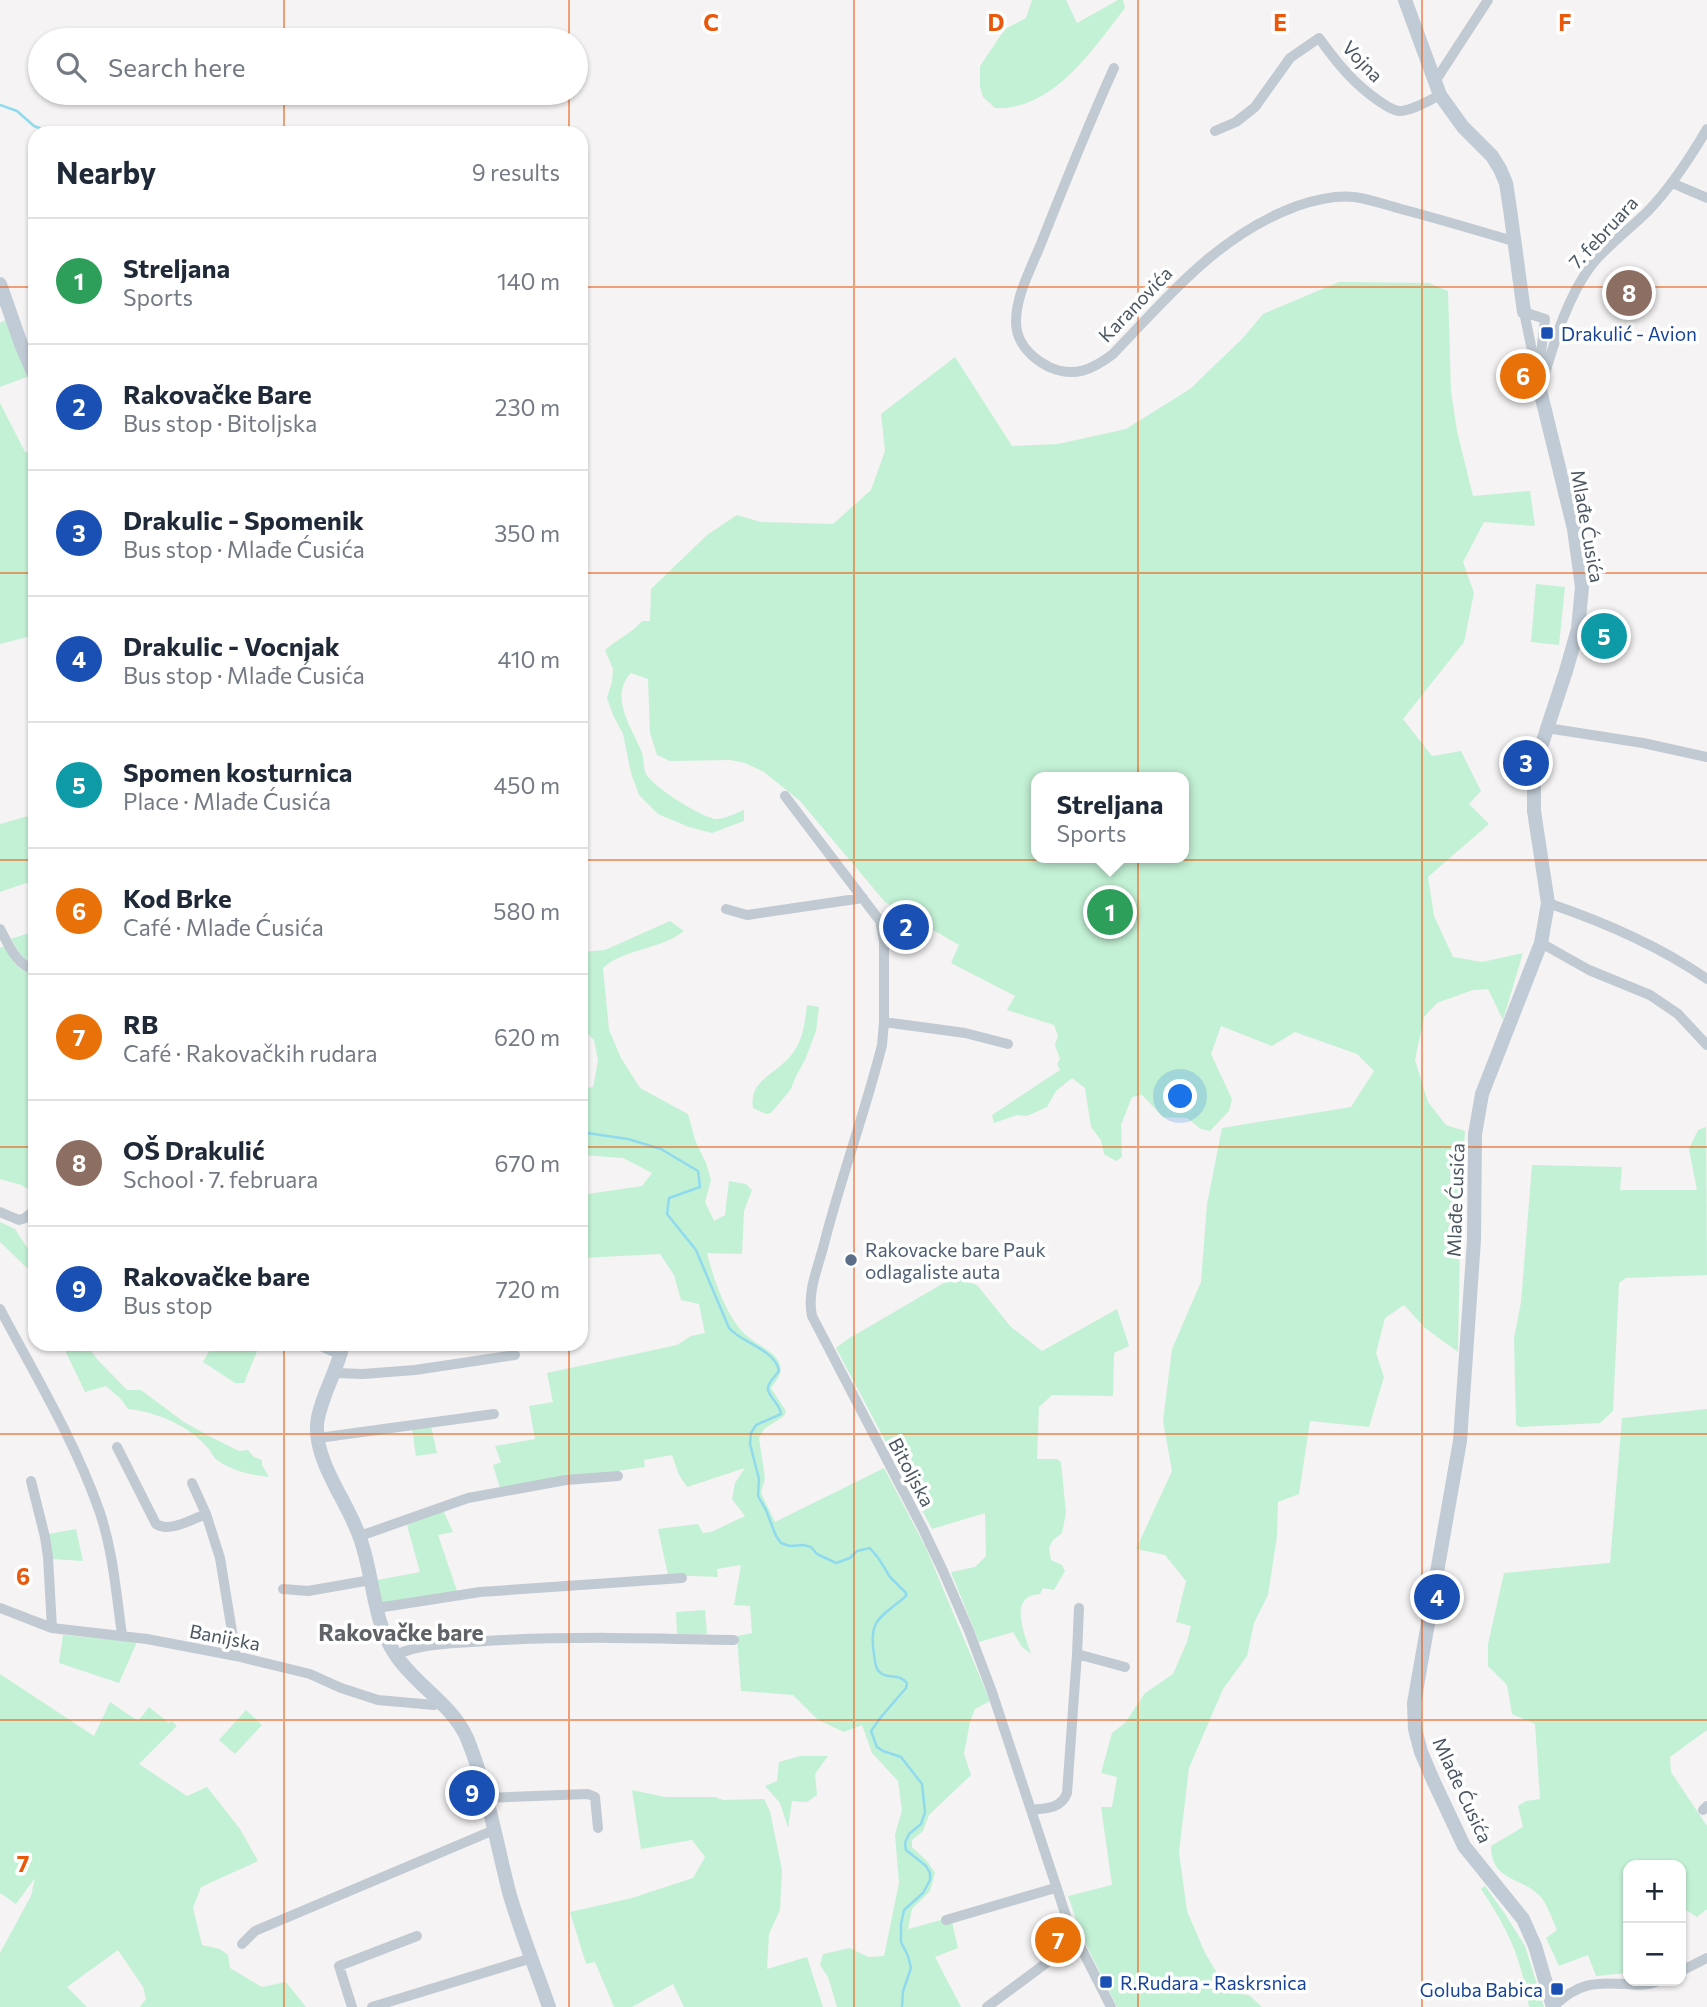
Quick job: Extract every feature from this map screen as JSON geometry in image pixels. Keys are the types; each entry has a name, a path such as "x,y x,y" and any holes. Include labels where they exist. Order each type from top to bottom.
{"street":[{"name":"Mlađe Ćusića","path":"1405,0 1437,89 1463,127 1492,156 1506,183 1524,312 1574,529 1582,587 1578,629 1540,750 1534,783 1534,811 1548,904 1541,943 1482,1094 1475,1135 1474,1240 1460,1441 1414,1703 1415,1728 1421,1752 1433,1780 1469,1854 1523,1919 1535,1945 1553,2007"},
{"path":"1437,89 1488,0"},
{"name":"Vojna","path":"1214,131 1236,122 1255,107 1290,58 1319,38 1362,89 1391,109 1409,109 1437,89"},
{"name":"Karanovića","path":"1114,68 1065,181 1018,302 1016,325 1022,345 1032,358 1049,367 1066,373 1099,365 1216,251 1238,235 1278,213 1306,203 1331,197 1354,197 1513,241"},
{"name":"7. februara","path":"1539,384 1577,287 1592,264 1650,209 1672,183 1688,163 1707,128"},
{"path":"1672,183 1707,198"},
{"path":"0,284 28,362"},
{"name":"Mlađe Ćusića","path":"1524,312 1545,319 1539,384"},
{"path":"1547,727 1707,757"},
{"path":"726,909 747,915 863,898 785,796"},
{"name":"Bitoljska","path":"863,898 880,921 884,941 882,1045 833,1206 810,1294 810,1308 815,1324 923,1529 969,1631 992,1692 1055,1888 1076,1941 1111,2007"},
{"path":"1548,904 1625,933 1665,952 1707,979"},
{"path":"0,929 18,959 28,967"},
{"path":"1541,943 1590,970 1650,995 1678,1014 1707,1045"},
{"path":"884,1022 965,1033 1008,1044"},
{"path":"0,1212 19,1220 28,1216"},
{"path":"0,1309 77,1456 99,1509 112,1558 122,1635"},
{"path":"341,1351 318,1421 322,1455 360,1536 388,1643 410,1674 459,1724 466,1737 510,1893 549,2007"},
{"path":"335,1373 415,1370 515,1355"},
{"path":"318,1438 494,1414"},
{"path":"117,1447 151,1516 160,1527 171,1527 206,1514"},
{"path":"360,1536 468,1497 566,1480 618,1476"},
{"path":"31,1482 48,1557 51,1628"},
{"path":"192,1483 206,1514 220,1558 236,1656"},
{"path":"377,1608 480,1592 682,1578"},
{"path":"283,1589 309,1591 371,1580"},
{"name":"Banijska","path":"0,1608 51,1628 122,1635 236,1656 310,1674 378,1700 434,1705 441,1703"},
{"path":"1031,1810 1056,1806 1065,1800 1068,1793 1079,1608"},
{"path":"396,1655 410,1650 463,1642 537,1638 734,1640"},
{"path":"1077,1654 1125,1667"},
{"path":"485,1798 591,1794 595,1797 598,1828"},
{"path":"242,1944 255,1931 494,1830"},
{"path":"946,1920 1055,1888"},
{"path":"352,2007 339,1966 417,1936"},
{"path":"987,2007 1076,1941"},
{"path":"372,2007 532,1958"},
{"path":"1686,1968 1707,1958"},
{"path":"1553,2007 1565,1995 1581,1987 1623,1984"}],"shaded area":[{"path":"1622,267 1637,270 1635,283 1642,284 1638,306 1616,302"}],"green space":[{"path":"1032,0 1066,0 1077,23 1118,0 1123,0 1125,8 1085,58 1053,88 1016,106 995,108 983,97 980,66 1005,29 1026,18"},
{"path":"1339,282 1429,283 1448,291 1451,391 1457,431 1473,496 1530,491 1535,526 1484,522 1463,562 1474,593 1464,642 1403,719 1432,756 1461,751 1481,791 1469,804 1489,824 1428,877 1434,916 1453,957 1482,962 1523,953 1503,1020 1488,989 1473,990 1437,1003 1424,1017 1415,1060 1428,1102 1446,1125 1465,1131 1461,1185 1458,1352 1425,1328 1404,1305 1385,1318 1376,1353 1384,1377 1369,1427 1310,1421 1299,1494 1278,1502 1277,1536 1268,1595 1254,1623 1247,1656 1223,1689 1189,1768 1179,1852 1187,1911 1205,1953 1229,1993 1249,1995 1262,2007 1117,2007 1081,1934 1068,1896 1112,1885 1101,1807 1112,1807 1117,1777 1101,1773 1112,1733 1125,1723 1145,1693 1173,1674 1191,1626 1176,1622 1186,1581 1165,1555 1136,1549 1172,1471 1163,1421 1172,1349 1201,1282 1207,1204 1222,1128 1351,1107 1374,1071 1357,1054 1295,1032 1272,1046 1221,1026 1211,1054 1232,1099 1229,1111 1210,1131 1201,1129 1187,1118 1163,1117 1142,1095 1132,1097 1121,1125 1122,1157 1116,1161 1104,1154 1101,1140 1091,1127 1085,1088 1072,1078 1056,1091 1047,1107 1027,1116 1017,1115 994,1123 992,1115 1060,1070 1057,1064 1060,1059 1055,1045 1058,1036 1054,1025 1007,1010 1015,996 951,963 959,945 885,902 800,801 764,772 745,763 730,760 670,761 657,755 650,733 648,679 631,673 624,682 622,703 642,753 646,774 668,794 691,809 718,819 744,810 744,821 712,833 658,814 639,795 631,773 623,734 607,698 613,669 605,650 642,621 650,621 651,589 707,535 737,515 761,522 833,524 871,490 885,451 881,414 955,357 1012,446 1058,444 1126,429 1190,389 1243,338 1263,314"},
{"path":"7,319 27,377 0,387 0,323"},
{"path":"0,403 25,452 28,452 28,637 0,644"},
{"path":"1536,584 1565,587 1559,645 1531,642"},
{"path":"28,816 28,882 0,892 0,824"},
{"path":"670,921 684,931 664,942 622,956 603,968 609,1030 621,1058 640,1088 688,1114 711,1180 705,1202 714,1221 725,1215 729,1181 746,1184 752,1190 744,1211 742,1254 707,1253 717,1286 733,1319 747,1336 775,1356 779,1363 778,1378 771,1388 786,1411 784,1416 764,1429 759,1438 765,1478 761,1493 775,1522 884,1468 926,1548 990,1701 975,1709 970,1722 964,1754 971,1775 929,1815 923,1831 912,1840 912,1847 935,1873 930,1891 912,1909 908,1929 945,1919 952,1922 958,1948 935,1957 961,2007 837,2007 828,1977 820,1965 823,1954 850,1948 868,1957 884,1956 899,1883 895,1835 902,1810 898,1781 872,1753 862,1725 844,1732 818,1720 793,1695 741,1691 737,1636 752,1633 750,1606 734,1605 741,1565 717,1569 718,1577 668,1575 658,1529 698,1524 703,1533 711,1532 745,1516 732,1499 735,1483 745,1468 687,1487 679,1475 672,1455 644,1460 645,1467 500,1488 493,1465 501,1462 495,1446 535,1439 529,1406 553,1402 547,1373 677,1345 691,1336 705,1333 699,1304 681,1300 674,1275 660,1254 588,1258 588,1194 642,1186 652,1173 623,1158 588,1156 588,1088 593,1087 598,1061 594,1040 588,1034 588,951 605,950"},
{"path":"28,933 28,960 18,951 11,939"},
{"path":"5,946 13,961 28,972 28,1189 0,1179 0,948"},
{"path":"807,1005 819,1007 816,1031 791,1089 771,1113 766,1114 753,1108 756,1089 796,1048"},
{"path":"1706,1127 1707,1275 1626,1278 1619,1283 1613,1411 1600,1423 1516,1425 1514,1338 1521,1302 1532,1165 1622,1167 1620,1190 1697,1190 1689,1149 1698,1130"},
{"path":"0,1222 15,1229 28,1249 28,1269 0,1242"},
{"path":"954,1277 977,1285 1011,1327 1042,1351 1117,1309 1129,1346 1114,1353 1113,1396 1052,1395 1039,1407 1037,1459 1057,1459 1061,1462 1066,1513 1062,1533 1053,1540 1049,1548 1051,1560 1062,1565 1065,1571 1054,1590 1043,1588 1040,1594 1030,1596 1021,1609 1031,1654 1022,1647 1013,1632 979,1642 951,1572 975,1567 986,1556 985,1513 932,1529 836,1348"},
{"path":"65,1351 91,1351 127,1390 141,1390 184,1422 239,1451 248,1450 254,1457 262,1460 269,1477 242,1472 223,1464 191,1432 160,1417 128,1409 106,1386 85,1392"},
{"path":"209,1351 257,1351 244,1383 235,1383 203,1362"},
{"path":"1707,1409 1707,1730 1670,1757 1671,1772 1707,1826 1707,1909 1697,1917 1686,1910 1686,1860 1623,1860 1623,1973 1596,1976 1588,1955 1559,1966 1546,1938 1557,1930 1544,1902 1532,1889 1501,1872 1492,1857 1491,1846 1523,1827 1518,1806 1526,1801 1540,1799 1535,1724 1512,1714 1507,1685 1488,1666 1488,1644 1504,1573 1610,1563 1622,1418"},
{"path":"431,1426 437,1453 416,1456 412,1428"},
{"path":"443,1510 453,1532 438,1535 457,1591 381,1603 377,1580 420,1572 407,1525"},
{"path":"76,1529 83,1561 52,1559 48,1534"},
{"path":"705,1610 707,1634 677,1635 676,1612"},
{"path":"63,1635 137,1642 119,1683 59,1663"},
{"path":"0,1674 94,1736 110,1702 138,1721 149,1707 177,1726 139,1764 187,1796 207,1787 240,1829 258,1861 201,1887 193,1908 202,1945 220,1949 228,1955 230,1968 262,1987 286,1982 306,2007 140,2007 146,1999 143,1987 118,1950 67,1987 87,2007 0,2007 0,1953 31,1896 35,1878 16,1904 0,1893"},
{"path":"246,1710 262,1725 235,1754 219,1740"},
{"path":"800,1756 828,1756 815,1774 817,1795 807,1802 792,1801 788,1828 780,1803 765,1786 777,1781 779,1762"},
{"path":"632,1790 665,1797 764,1799 770,1811 782,1870 780,1910 769,1934 767,1969 807,1957 823,2007 684,2007 673,1984 632,2007 614,2007 595,1962 586,1964 570,1912 632,1898 693,1878 705,1857 692,1840 641,1849"},
{"path":"1485,1886 1525,1946 1544,2007 1529,2007 1518,1959 1499,1918 1481,1889"}],"waterway":[{"path":"0,105 17,111 34,126"},
{"path":"588,1133 628,1139 661,1149 698,1171 700,1187 669,1198 667,1214 696,1250 729,1328 771,1357 779,1371 768,1390 781,1414 756,1425 751,1433 750,1444 759,1479 758,1496 776,1536 781,1543 811,1547 817,1554 836,1563 850,1558 857,1551 870,1548 890,1577 906,1593 906,1596 879,1619 873,1633 878,1670 882,1674 904,1680 907,1683 906,1688 871,1731 877,1747 901,1757 922,1784 925,1812 921,1824 909,1834 905,1843 906,1850 926,1866 930,1880 923,1893 904,1910 901,1942 911,1968 903,1991 902,2007"}],"place":[{"name":"OŠ Drakulić","path":"1629,293"},
{"name":"Drakulić - Avion","path":"1547,333"},
{"name":"Kod Brke","path":"1523,376"},
{"name":"Spomen kosturnica","path":"1604,636"},
{"name":"Drakulic - Spomenik","path":"1526,763"},
{"name":"Streljana","path":"1110,912"},
{"name":"Rakovačke Bare","path":"906,927"},
{"name":"Rakovacke bare Pauk odlagaliste auta","path":"851,1260"},
{"name":"Drakulic - Vocnjak","path":"1437,1597"},
{"name":"Rakovačke bare","path":"472,1793"},
{"name":"RB","path":"1058,1940"},
{"name":"R.Rudara - Raskrsnica","path":"1106,1982"},
{"name":"Goluba Babica","path":"1557,1989"}],"district":[{"name":"Rakovačke bare","path":"401,1632"}]}
